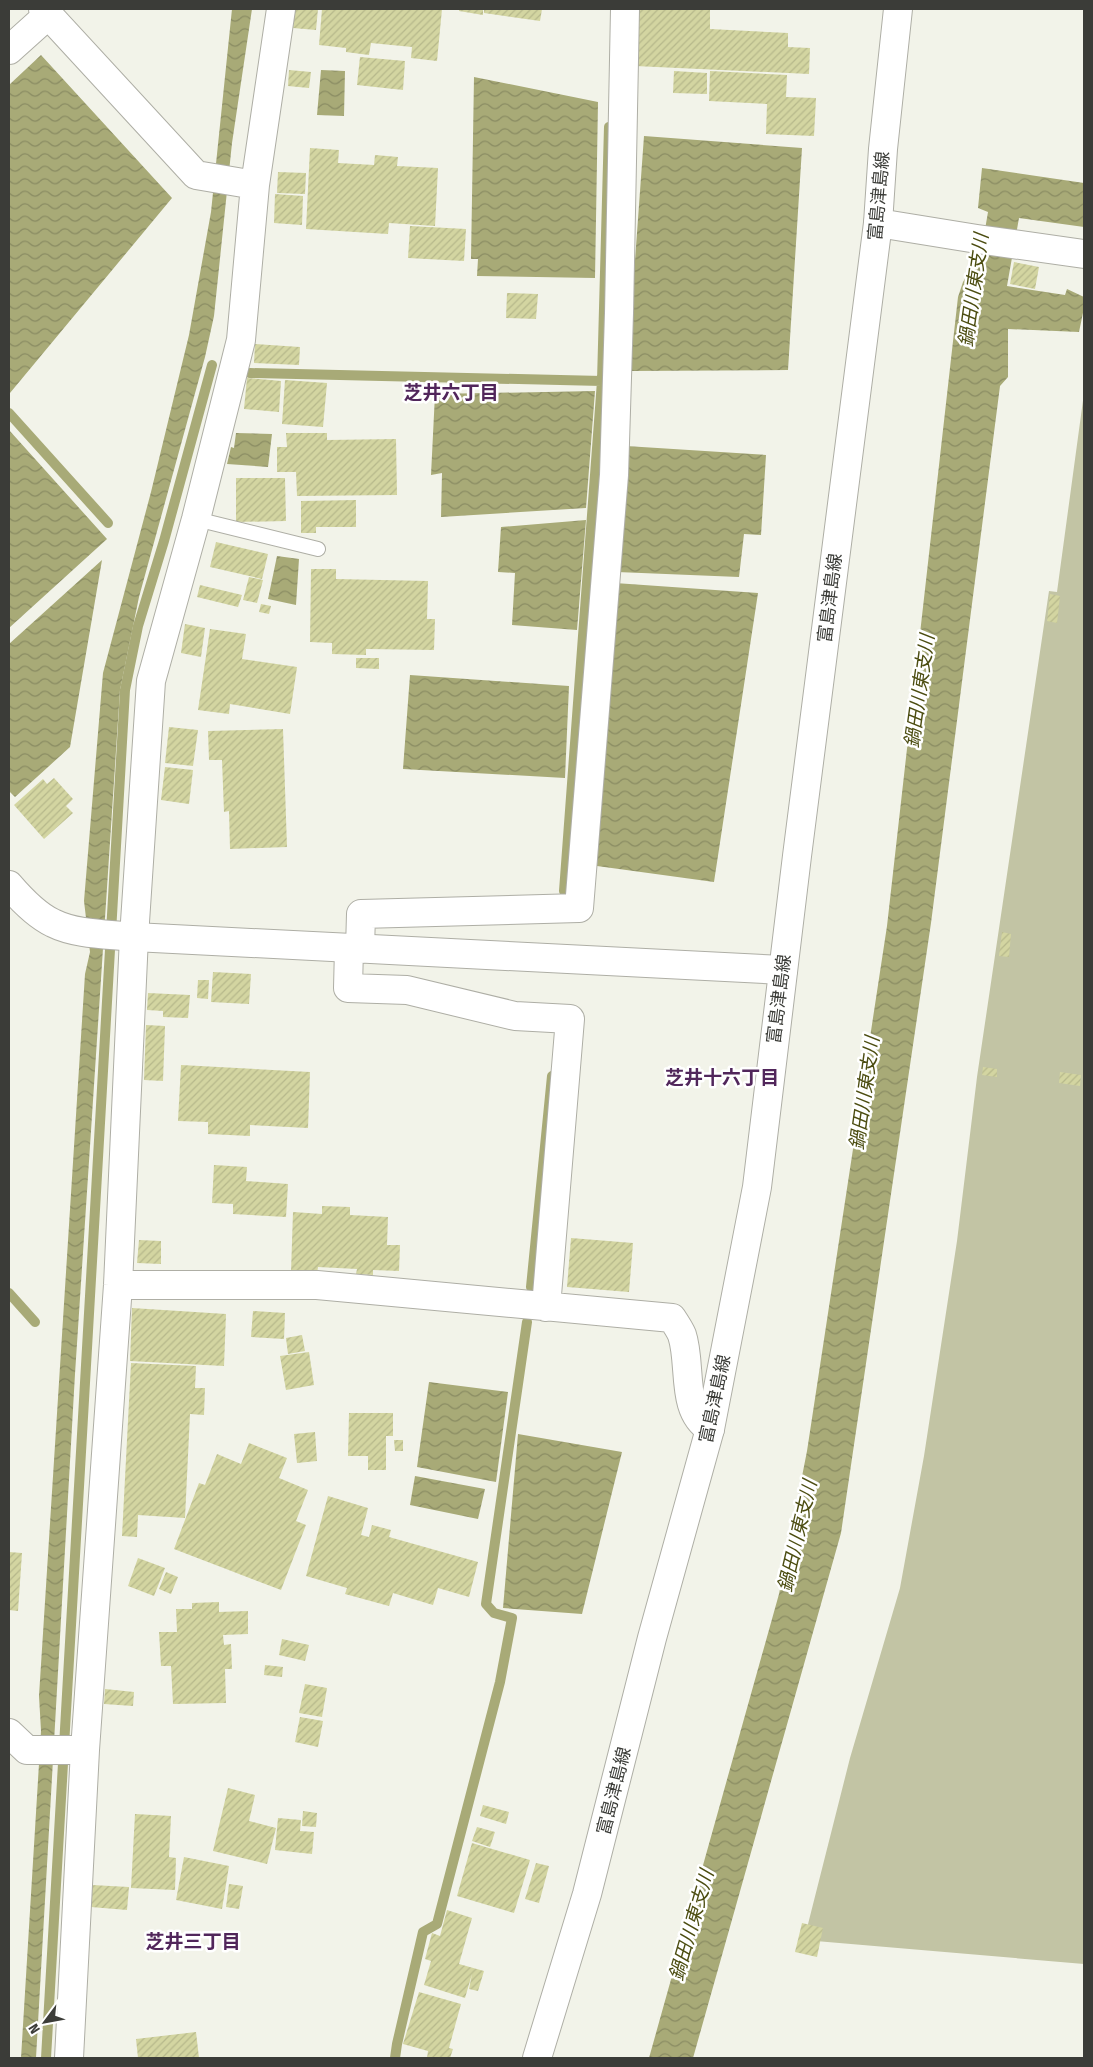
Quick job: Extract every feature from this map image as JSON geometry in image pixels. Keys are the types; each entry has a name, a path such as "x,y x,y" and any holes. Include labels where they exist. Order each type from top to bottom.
{"street":[{"path":"69,2058 79,1750 118,1285 128,937 151,681 196,519 241,340 255,185 281,9"},
{"path":"546,1307 570,1019 515,1016 407,990 348,988 361,914 579,908 614,475 620,313 625,9"},
{"name":"富島津島線","path":"537,2058 587,1894 652,1638 710,1429 757,1187 878,223 883,149 898,9"},
{"path":"9,50 45,12 196,175 255,185"},
{"path":"878,223 976,240 1084,254"},
{"path":"9,884 34,911 54,924 128,937 783,970"},
{"path":"118,1285 317,1286 672,1318 682,1335 693,1410 701,1423 710,1429"},
{"path":"9,1733 27,1750 79,1750"}],"lane":[{"path":"196,519 318,550"}],"shaded area":[{"path":"1084,393 1084,1964 804,1940 850,1758 900,1588 924,1456 957,1241 977,1077 1049,591 1057,592"}],"water":[{"path":"232,9 252,9 232,143 214,316 205,357 139,597 120,690 75,1374 36,2058 21,2058 41,1731 39,1696 85,974 90,952 84,901 103,673 151,492 189,335 211,212"},
{"path":"41,55 172,198 10,393 9,85"},
{"path":"321,70 345,71 344,116 317,115"},
{"path":"474,77 598,102 595,278 477,276 478,259 471,259"},
{"path":"644,136 802,148 788,370 627,371"},
{"name":"鍋田川東支川","path":"982,168 1084,183 1084,227 1019,218 1007,286 1065,295 1067,289 1084,297 1084,308 1079,332 1008,329 1008,377 1000,386 931,923 841,1533 693,2058 649,2058 779,1594 807,1451 887,926 958,297 963,282 981,253 988,212 978,208"},
{"path":"595,391 586,508 441,517 442,473 431,475 435,394"},
{"path":"9,430 107,539 9,628"},
{"path":"236,433 272,434 268,467 227,464 231,447 234,448"},
{"path":"626,446 766,455 761,535 744,534 739,577 617,572"},
{"path":"586,520 577,630 512,625 515,573 498,572 501,527"},
{"path":"277,556 299,559 296,605 268,599"},
{"path":"102,560 70,747 15,797 9,791 9,644"},
{"path":"615,583 758,593 714,882 597,866"},
{"path":"410,675 569,686 565,778 403,769"},
{"path":"429,1382 508,1392 496,1482 417,1467"},
{"path":"518,1434 622,1452 582,1614 503,1608"},
{"path":"415,1476 485,1489 478,1519 410,1505"}],"building":[{"path":"295,9 318,9 316,30 293,28"},
{"path":"322,9 442,9 437,61 411,58 412,47 371,43 369,55 346,52 346,48 319,45"},
{"path":"459,9 483,9 483,15 459,11"},
{"path":"484,9 542,9 540,21 484,13"},
{"path":"637,9 710,10 710,29 788,33 788,47 810,48 809,74 635,66"},
{"path":"360,57 405,61 403,90 357,85"},
{"path":"289,70 311,72 309,88 288,86"},
{"path":"674,71 707,73 707,94 673,93"},
{"path":"710,71 787,75 786,97 816,98 814,136 766,134 767,104 709,101"},
{"path":"310,148 339,150 338,163 374,165 375,155 398,157 397,166 438,168 435,226 389,223 388,234 306,229"},
{"path":"278,172 306,173 305,194 277,193"},
{"path":"275,194 303,196 302,225 274,223"},
{"path":"410,226 466,229 464,261 408,258"},
{"path":"1014,262 1039,267 1035,289 1010,284"},
{"path":"507,293 538,294 536,319 506,318"},
{"path":"255,344 300,347 299,365 254,363"},
{"path":"247,378 281,381 279,412 244,409"},
{"path":"285,380 327,383 323,427 282,424"},
{"path":"286,433 327,433 327,440 396,439 397,495 297,496 296,472 277,472 277,447 287,447"},
{"path":"236,478 285,478 286,521 236,522"},
{"path":"356,500 356,527 316,527 316,533 301,533 301,501"},
{"path":"216,542 268,554 262,579 210,567"},
{"path":"311,569 336,569 336,579 428,581 427,619 435,619 434,650 366,649 366,655 332,654 332,643 310,642"},
{"path":"249,577 263,580 257,603 243,600"},
{"path":"200,585 242,595 238,607 197,597"},
{"path":"1050,594 1060,596 1057,623 1047,621"},
{"path":"261,604 271,606 269,614 259,612"},
{"path":"185,624 205,628 201,657 181,653"},
{"path":"210,629 246,634 242,659 297,667 290,714 230,704 229,714 198,710"},
{"path":"356,658 379,658 379,669 356,668"},
{"path":"169,727 198,730 193,766 165,763"},
{"path":"283,729 287,847 230,849 229,811 224,812 222,760 209,760 208,731"},
{"path":"165,767 193,770 189,804 161,800"},
{"path":"54,778 73,799 66,806 73,813 44,839 14,805 43,779 47,784"},
{"path":"1002,932 1011,934 1009,957 999,956"},
{"path":"213,972 251,974 249,1004 211,1002"},
{"path":"198,980 209,980 208,999 197,998"},
{"path":"148,993 190,995 188,1018 163,1017 163,1011 147,1010"},
{"path":"146,1025 165,1026 163,1081 144,1080"},
{"path":"181,1065 310,1072 308,1128 250,1125 250,1136 208,1134 208,1122 178,1121"},
{"path":"983,1067 997,1069 997,1077 982,1075"},
{"path":"1060,1072 1081,1075 1080,1086 1059,1083"},
{"path":"214,1165 247,1167 246,1181 288,1184 286,1217 233,1214 233,1204 212,1203"},
{"path":"322,1206 350,1207 350,1215 388,1217 387,1245 400,1245 399,1271 373,1270 373,1275 356,1274 357,1269 318,1267 317,1274 291,1272 293,1212 322,1214"},
{"path":"571,1238 633,1243 629,1292 567,1287"},
{"path":"139,1240 161,1241 161,1264 137,1263"},
{"path":"132,1308 226,1314 224,1366 130,1361"},
{"path":"253,1311 285,1313 284,1339 251,1337"},
{"path":"302,1335 305,1351 288,1354 286,1338"},
{"path":"309,1352 314,1385 286,1390 280,1356"},
{"path":"131,1363 196,1366 195,1388 205,1388 204,1415 190,1414 185,1518 138,1515 137,1537 122,1536"},
{"path":"349,1413 393,1413 393,1436 386,1436 386,1470 368,1470 368,1456 348,1456"},
{"path":"315,1432 317,1461 297,1463 294,1434"},
{"path":"394,1440 403,1440 403,1451 395,1451"},
{"path":"249,1443 287,1458 279,1478 308,1490 296,1521 306,1525 281,1590 174,1549 199,1483 205,1485 217,1454 241,1464"},
{"path":"328,1496 368,1508 361,1535 369,1537 372,1525 391,1530 389,1537 478,1562 469,1597 438,1588 433,1605 393,1593 389,1606 345,1594 347,1588 306,1576"},
{"path":"9,1552 22,1553 18,1611 9,1610"},
{"path":"138,1558 165,1568 154,1596 128,1586"},
{"path":"166,1572 178,1577 171,1594 159,1589"},
{"path":"219,1602 219,1612 248,1611 248,1634 223,1635 224,1645 231,1644 232,1669 225,1669 226,1703 173,1704 171,1666 161,1666 159,1632 177,1632 176,1609 192,1609 192,1603"},
{"path":"282,1639 309,1645 305,1661 279,1655"},
{"path":"265,1665 283,1667 282,1677 264,1675"},
{"path":"305,1684 327,1688 322,1717 299,1713"},
{"path":"105,1689 134,1692 133,1706 104,1704"},
{"path":"300,1717 323,1721 318,1747 295,1742"},
{"path":"228,1788 255,1795 249,1821 276,1828 267,1864 213,1851"},
{"path":"483,1805 509,1812 506,1824 480,1816"},
{"path":"303,1811 317,1813 316,1827 302,1826"},
{"path":"135,1814 171,1816 169,1857 176,1858 175,1890 131,1888"},
{"path":"278,1818 301,1820 300,1831 314,1832 312,1854 275,1850"},
{"path":"477,1827 495,1832 490,1847 472,1841"},
{"path":"472,1843 530,1860 514,1913 457,1896"},
{"path":"184,1857 229,1866 222,1909 176,1900"},
{"path":"536,1863 549,1866 539,1903 525,1899"},
{"path":"229,1884 243,1886 239,1909 226,1907"},
{"path":"92,1885 129,1887 127,1910 91,1907"},
{"path":"447,1910 472,1918 459,1964 484,1971 478,1991 469,1989 472,1974 465,1998 424,1985 431,1961 425,1959 432,1933 440,1936"},
{"path":"802,1923 823,1928 817,1957 795,1952"},
{"path":"419,1992 461,2004 449,2048 453,2049 450,2058 427,2058 428,2051 403,2044"},
{"path":"196,2032 199,2058 138,2058 136,2039"}],"waterway":[{"path":"250,373 602,381 609,127"},
{"path":"46,2058 125,690 138,626 164,541 212,365"},
{"path":"564,891 602,381"},
{"path":"9,413 108,523"},
{"path":"531,1287 552,1076"},
{"path":"9,1293 35,1322"},
{"path":"395,2058 423,1932 437,1924 500,1682 512,1618 494,1613 486,1604 527,1322"}],"district":[{"name":"芝井六丁目","path":"451,392"},
{"name":"芝井十六丁目","path":"722,1077"},
{"name":"芝井三丁目","path":"193,1941"}]}
